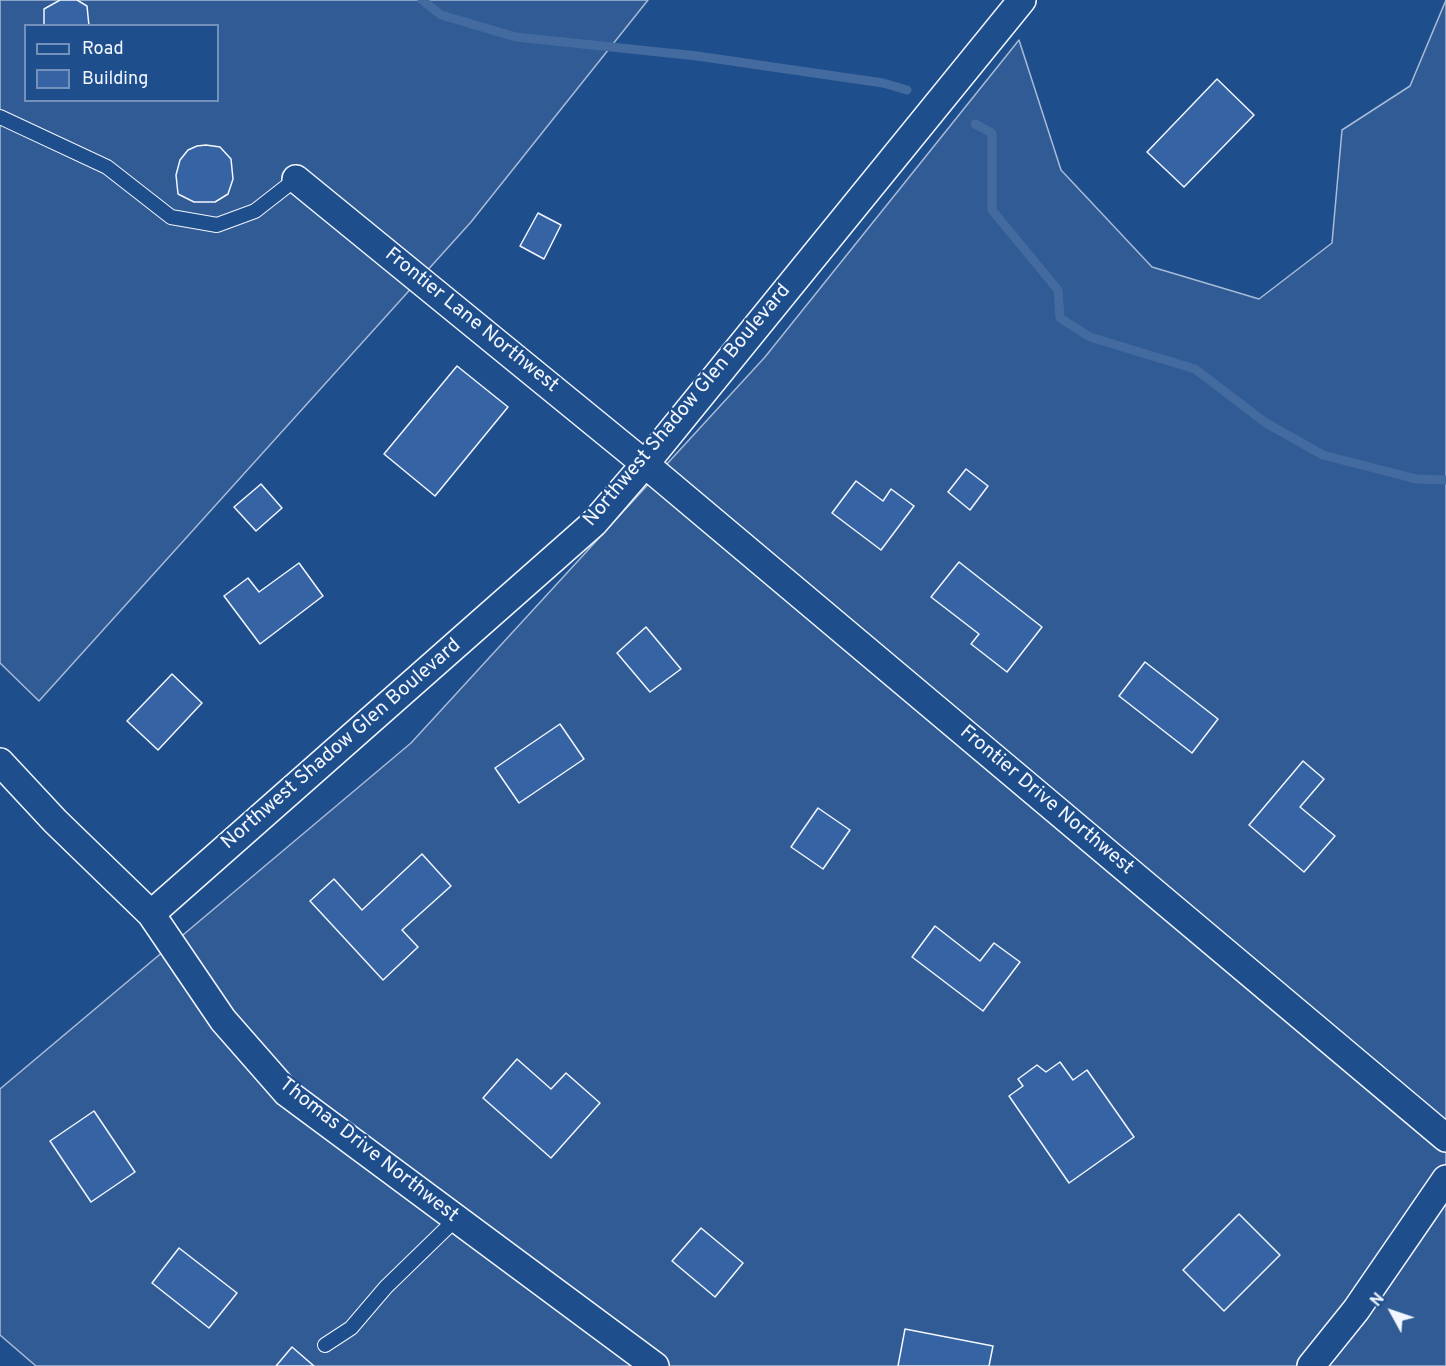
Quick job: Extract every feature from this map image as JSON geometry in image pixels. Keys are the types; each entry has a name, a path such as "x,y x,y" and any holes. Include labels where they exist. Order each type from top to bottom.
{"street":[{"name":"Northwest Shadow Glen Boulevard","path":"151,915 594,523 645,464 1022,0"},
{"name":"Frontier Lane Northwest","path":"296,179 645,464"},
{"name":"Frontier Drive Northwest","path":"645,464 1446,1138"},
{"name":"Thomas Drive Northwest","path":"0,762 55,821 151,915 223,1020 287,1093 655,1366"},
{"path":"1311,1366 1356,1310 1446,1179"}],"lane":[{"path":"0,117 107,167 171,217 217,225 255,211 296,179"},
{"path":"325,1345 351,1328 386,1287 456,1219"}],"shaded area":[{"path":"0,0 648,0 471,222 39,701 0,663"},
{"path":"1446,0 1446,1366 36,1366 0,1335 0,1089 411,743 765,357 1019,40 1061,170 1152,267 1259,299 1332,243 1342,130 1410,86"}],"building":[{"path":"60,0 77,0 87,6 89,24 44,24 44,9"},
{"path":"1217,79 1254,115 1184,187 1147,152"},
{"path":"206,145 220,147 231,159 233,179 228,194 215,202 194,202 178,194 176,175 180,160 188,150"},
{"path":"538,213 561,225 544,259 520,246"},
{"path":"457,366 508,407 435,496 384,454"},
{"path":"966,469 988,486 970,510 948,492"},
{"path":"856,481 883,501 891,489 914,506 881,550 832,513"},
{"path":"261,484 282,508 256,531 234,507"},
{"path":"959,562 1042,627 1007,672 971,644 979,634 931,597"},
{"path":"299,563 323,596 260,644 224,596 248,578 259,592"},
{"path":"646,627 681,669 650,692 617,653"},
{"path":"1145,662 1218,719 1192,753 1119,696"},
{"path":"172,674 202,703 158,750 127,721"},
{"path":"560,724 584,759 519,803 495,768"},
{"path":"1303,761 1324,779 1300,807 1335,836 1304,872 1249,825"},
{"path":"818,808 850,830 823,869 791,847"},
{"path":"422,854 451,886 402,930 418,947 383,980 310,901 334,879 362,910"},
{"path":"935,926 980,961 994,943 1020,962 983,1011 912,957"},
{"path":"517,1059 551,1089 566,1073 600,1103 551,1158 483,1098"},
{"path":"1060,1062 1073,1080 1087,1070 1134,1137 1069,1183 1009,1096 1023,1086 1018,1079 1037,1065 1046,1072"},
{"path":"94,1111 135,1172 91,1202 50,1141"},
{"path":"1239,1214 1280,1255 1224,1311 1183,1270"},
{"path":"701,1228 743,1263 715,1297 672,1261"},
{"path":"179,1248 237,1293 209,1328 152,1283"},
{"path":"905,1329 993,1346 989,1366 898,1366"},
{"path":"292,1347 314,1366 276,1366"}],"waterway":[{"path":"422,0 441,15 516,37 697,56 883,83 907,90"},
{"path":"975,124 992,133 992,210 1058,290 1060,318 1090,337 1195,369 1266,423 1323,455 1416,479 1446,480"}]}
